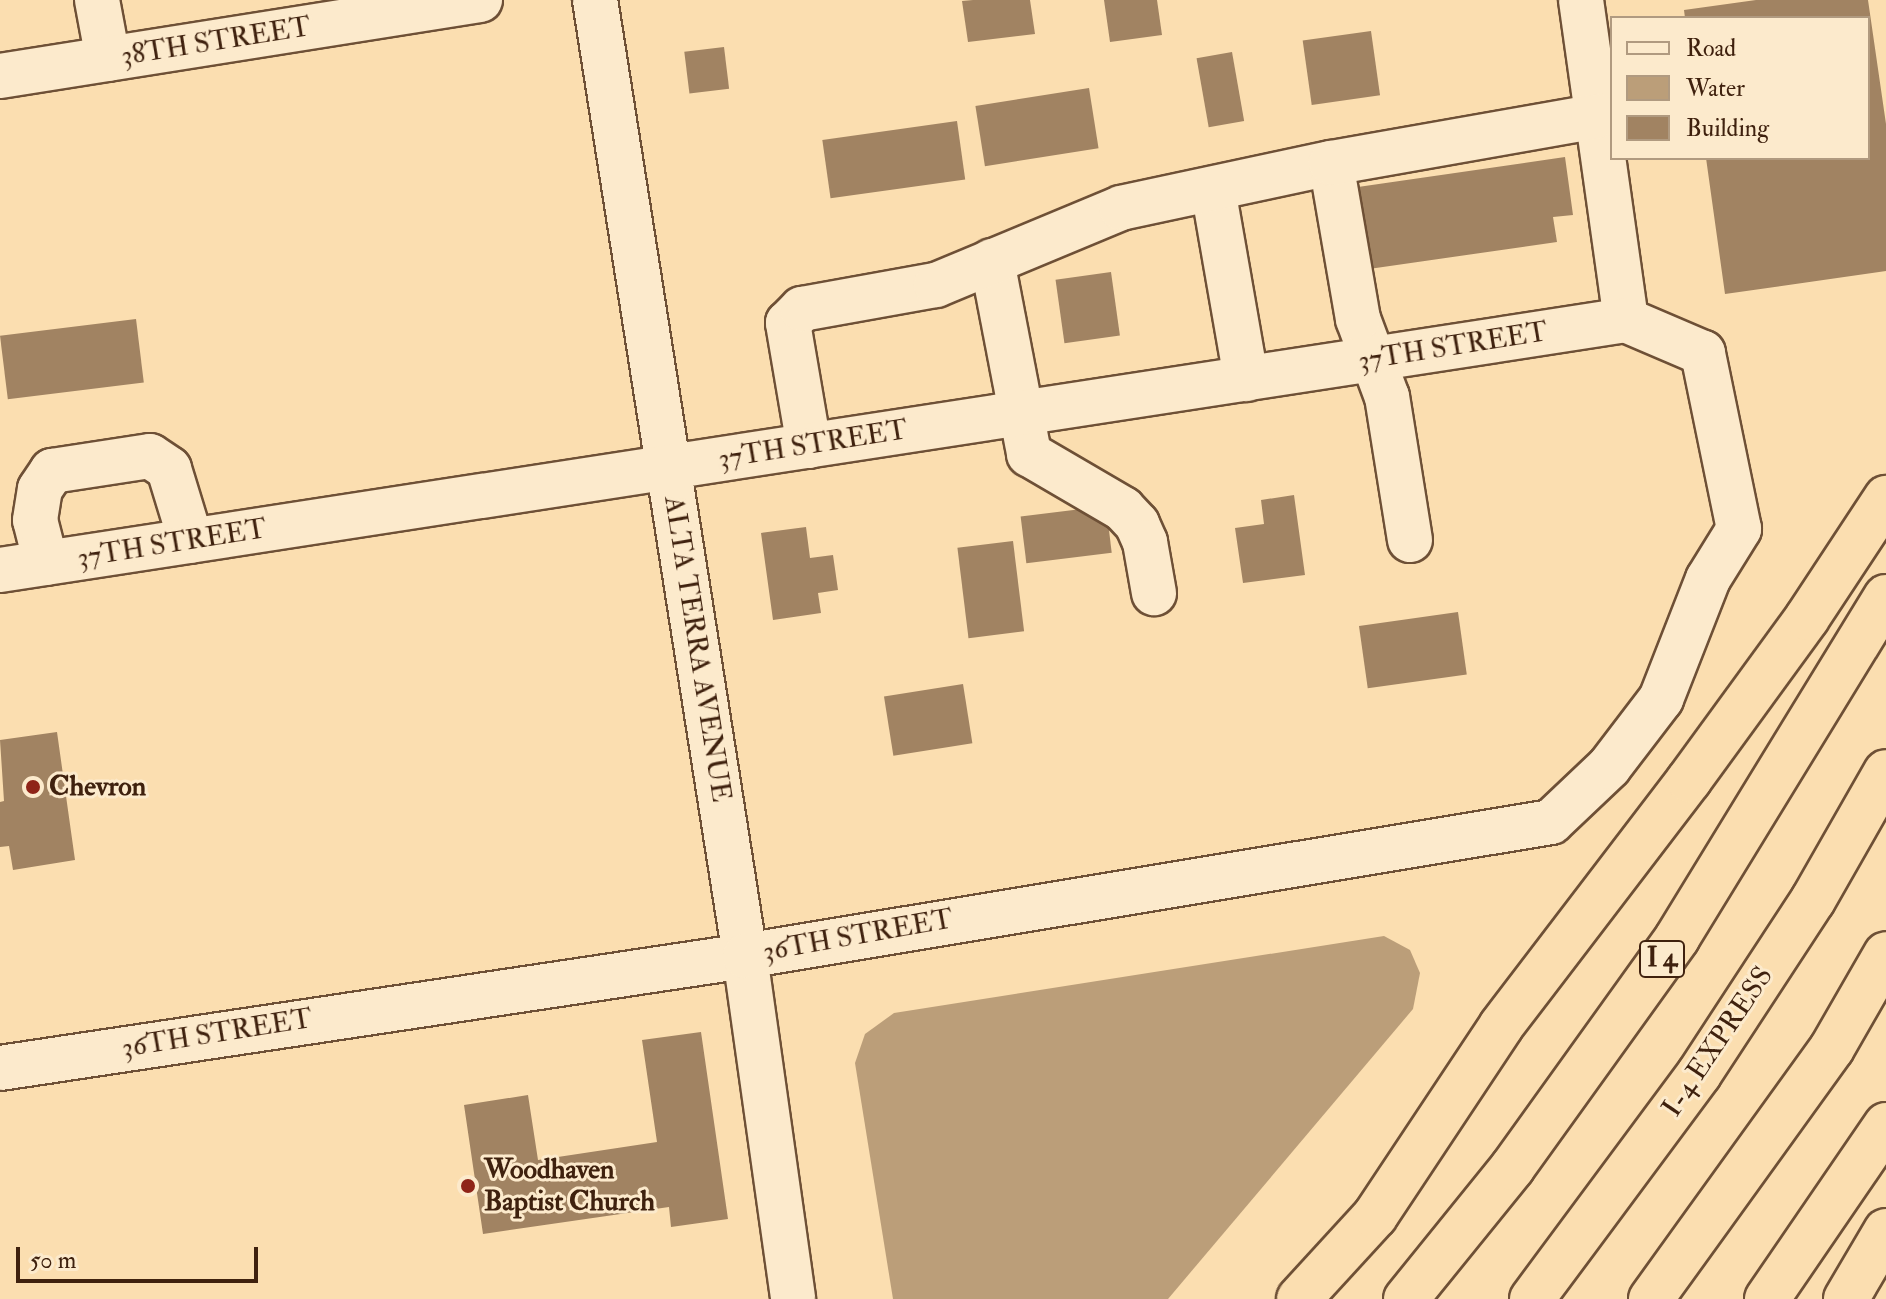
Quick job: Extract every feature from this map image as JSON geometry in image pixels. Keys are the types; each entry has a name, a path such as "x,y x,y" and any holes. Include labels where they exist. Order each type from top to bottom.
{"highway":[{"path":"1299,1299 1375,1216 1501,1026 1689,780 1807,618 1886,498"},
{"name":"I 4","path":"1406,1299 1512,1168 1677,938 1886,597"},
{"name":"I-4 EXPRESS","path":"1532,1299 1699,1074 1813,900 1886,772"},
{"path":"1651,1299 1832,1048 1886,954"},
{"path":"1767,1299 1886,1125"},
{"path":"1846,1299 1886,1231"}],"street":[{"path":"97,0 108,59"},
{"name":"38TH STREET","path":"0,76 480,0"},
{"name":"ALTA TERRA AVENUE","path":"595,0 745,956 793,1299"},
{"path":"1581,0 1626,320"},
{"path":"809,446 788,323 802,309 936,285 1121,208 1331,163 1597,116"},
{"path":"1331,163 1358,319 1387,397 1410,540"},
{"path":"1213,189 1246,379"},
{"path":"992,261 1029,454 1123,509 1137,524 1145,542 1154,593"},
{"name":"37TH STREET","path":"0,570 1626,320"},
{"name":"36TH STREET","path":"0,1068 745,956 1551,822 1609,767 1661,699 1708,579 1739,529 1703,353 1626,320"},
{"path":"46,563 35,520 40,489 52,471 150,456 169,469 191,541"}],"water":[{"path":"1384,936 1410,950 1420,973 1413,1009 1168,1299 893,1299 855,1063 865,1034 894,1013"}],"building":[{"path":"1030,0 1035,34 968,42 962,1"},
{"path":"1104,0 1157,0 1162,35 1110,42"},
{"path":"1756,0 1868,0 1886,124 1886,271 1725,294 1706,160 1870,160 1870,16 1685,16 1684,10"},
{"path":"1371,31 1380,95 1312,105 1303,41"},
{"path":"724,47 729,89 689,94 684,52"},
{"path":"1232,52 1244,121 1209,127 1197,58"},
{"path":"1089,88 1099,148 985,166 975,106"},
{"path":"957,121 965,179 831,198 822,140"},
{"path":"1565,157 1573,215 1553,217 1557,242 1362,270 1351,188"},
{"path":"1111,272 1120,335 1064,343 1056,280"},
{"path":"136,319 144,383 8,399 0,336"},
{"path":"1294,495 1305,575 1243,583 1235,528 1264,524 1261,500"},
{"path":"1106,506 1112,553 1026,563 1021,516"},
{"path":"806,527 810,558 833,555 838,590 818,593 821,613 773,620 761,533"},
{"path":"1013,541 1024,631 969,638 957,548"},
{"path":"1458,612 1467,674 1368,688 1359,626"},
{"path":"963,684 972,743 893,756 884,697"},
{"name":"Chevron","path":"57,732 75,860 13,870 9,846 0,847 0,802 4,801 0,740"},
{"path":"701,1032 728,1219 671,1227 669,1207 483,1234 464,1105 528,1095 538,1160 657,1142 642,1040"}],"place":[{"name":"Chevron","path":"33,787"},
{"name":"Woodhaven Baptist Church","path":"468,1186"}]}
